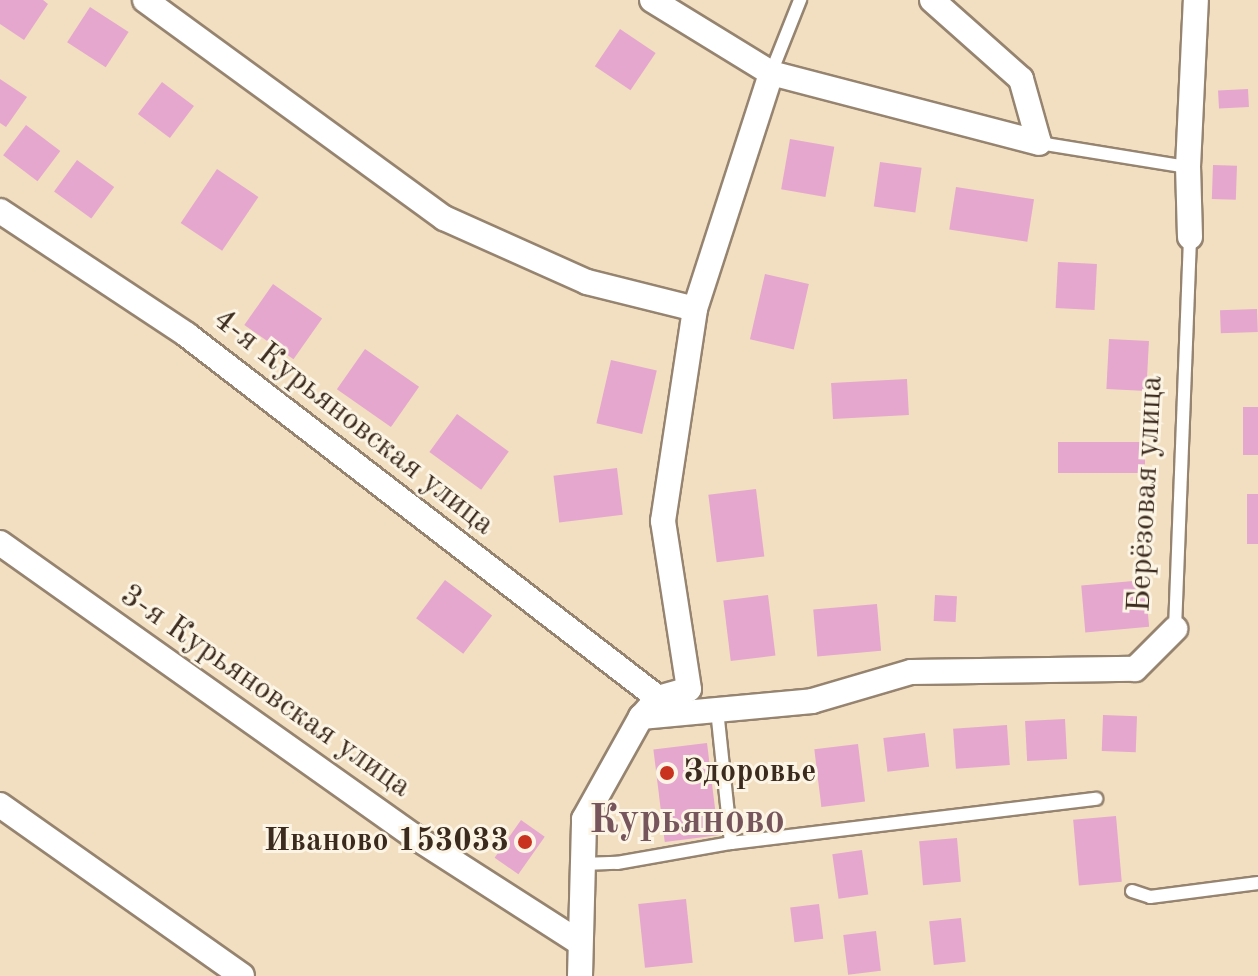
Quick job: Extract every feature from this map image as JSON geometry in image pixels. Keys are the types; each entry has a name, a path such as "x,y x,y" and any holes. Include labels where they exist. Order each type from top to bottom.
{"street":[{"path":"145,0 444,218 587,282 695,309"},
{"path":"652,0 771,73 1039,143"},
{"path":"932,0 1021,79 1039,143"},
{"name":"Берёзовая улица","path":"1190,237 1188,167 1196,0"},
{"path":"580,976 577,941 584,819 641,717 658,698 689,689 663,521 695,309 771,73"},
{"name":"4-я Курьяновская улица","path":"0,211 187,335 658,698"},
{"name":"3-я Курьяновская улица","path":"0,543 412,835 577,941"},
{"name":"Берёзовая улица","path":"641,717 812,701 911,672 1135,669 1175,629"},
{"path":"0,805 242,976"}],"lane":[{"path":"771,73 800,0"},
{"path":"1039,143 1188,167"},
{"name":"Берёзовая улица","path":"1175,629 1190,237"},
{"path":"717,710 731,843"},
{"path":"581,864 617,863 731,843 1096,799"},
{"path":"1132,891 1150,897 1258,883"}],"building":[{"path":"0,0 43,0 48,4 24,40 0,24"},
{"path":"90,7 129,32 106,67 67,42"},
{"path":"620,29 656,53 630,90 595,66"},
{"path":"0,79 27,97 6,127 0,123"},
{"path":"162,82 194,106 170,138 138,114"},
{"path":"1248,89 1249,107 1219,109 1218,91"},
{"path":"26,125 60,151 37,181 3,155"},
{"path":"790,139 834,147 825,197 781,189"},
{"path":"77,160 114,187 91,219 54,192"},
{"path":"880,162 922,168 915,212 874,207"},
{"path":"1213,165 1237,166 1236,200 1212,199"},
{"path":"217,169 258,197 222,251 181,223"},
{"path":"956,187 1034,199 1027,242 949,229"},
{"path":"1058,262 1097,264 1095,310 1056,308"},
{"path":"765,274 809,284 794,349 750,339"},
{"path":"273,284 322,318 293,359 244,325"},
{"path":"1257,309 1258,332 1221,333 1220,310"},
{"path":"1109,339 1149,341 1146,391 1106,389"},
{"path":"365,349 419,387 391,427 337,389"},
{"path":"611,360 657,371 642,434 596,423"},
{"path":"907,379 909,415 833,419 831,383"},
{"path":"1243,407 1258,407 1258,455 1243,455"},
{"path":"457,414 509,452 481,490 429,452"},
{"path":"1058,442 1145,442 1145,473 1058,473"},
{"path":"617,468 623,515 559,522 553,476"},
{"path":"756,489 764,556 717,562 708,495"},
{"path":"1247,494 1258,494 1258,544 1247,544"},
{"path":"445,580 492,616 463,654 416,618"},
{"path":"1145,580 1149,627 1085,632 1081,586"},
{"path":"768,595 775,656 731,661 723,600"},
{"path":"935,595 957,596 956,622 934,621"},
{"path":"877,604 881,651 817,656 813,610"},
{"path":"1103,715 1137,716 1136,752 1102,751"},
{"path":"1065,719 1067,759 1027,761 1025,721"},
{"path":"1007,725 1010,765 956,769 953,729"},
{"path":"925,733 929,767 887,772 883,738"},
{"path":"707,743 718,835 665,842 653,750"},
{"path":"858,744 865,802 821,807 814,749"},
{"path":"1116,816 1122,882 1079,885 1073,820"},
{"path":"521,820 545,837 518,874 495,858"},
{"path":"957,838 961,882 923,885 919,841"},
{"path":"862,850 868,895 839,899 832,854"},
{"path":"686,899 693,963 645,968 638,904"},
{"path":"819,904 823,939 794,942 790,908"},
{"path":"961,918 966,962 934,965 929,921"},
{"path":"876,931 881,971 848,975 843,935"}],"place":[{"name":"Здоровье","path":"667,773"},
{"name":"Иваново 153033","path":"525,842"}],"district":[{"name":"Курьяново","path":"687,822"}]}
